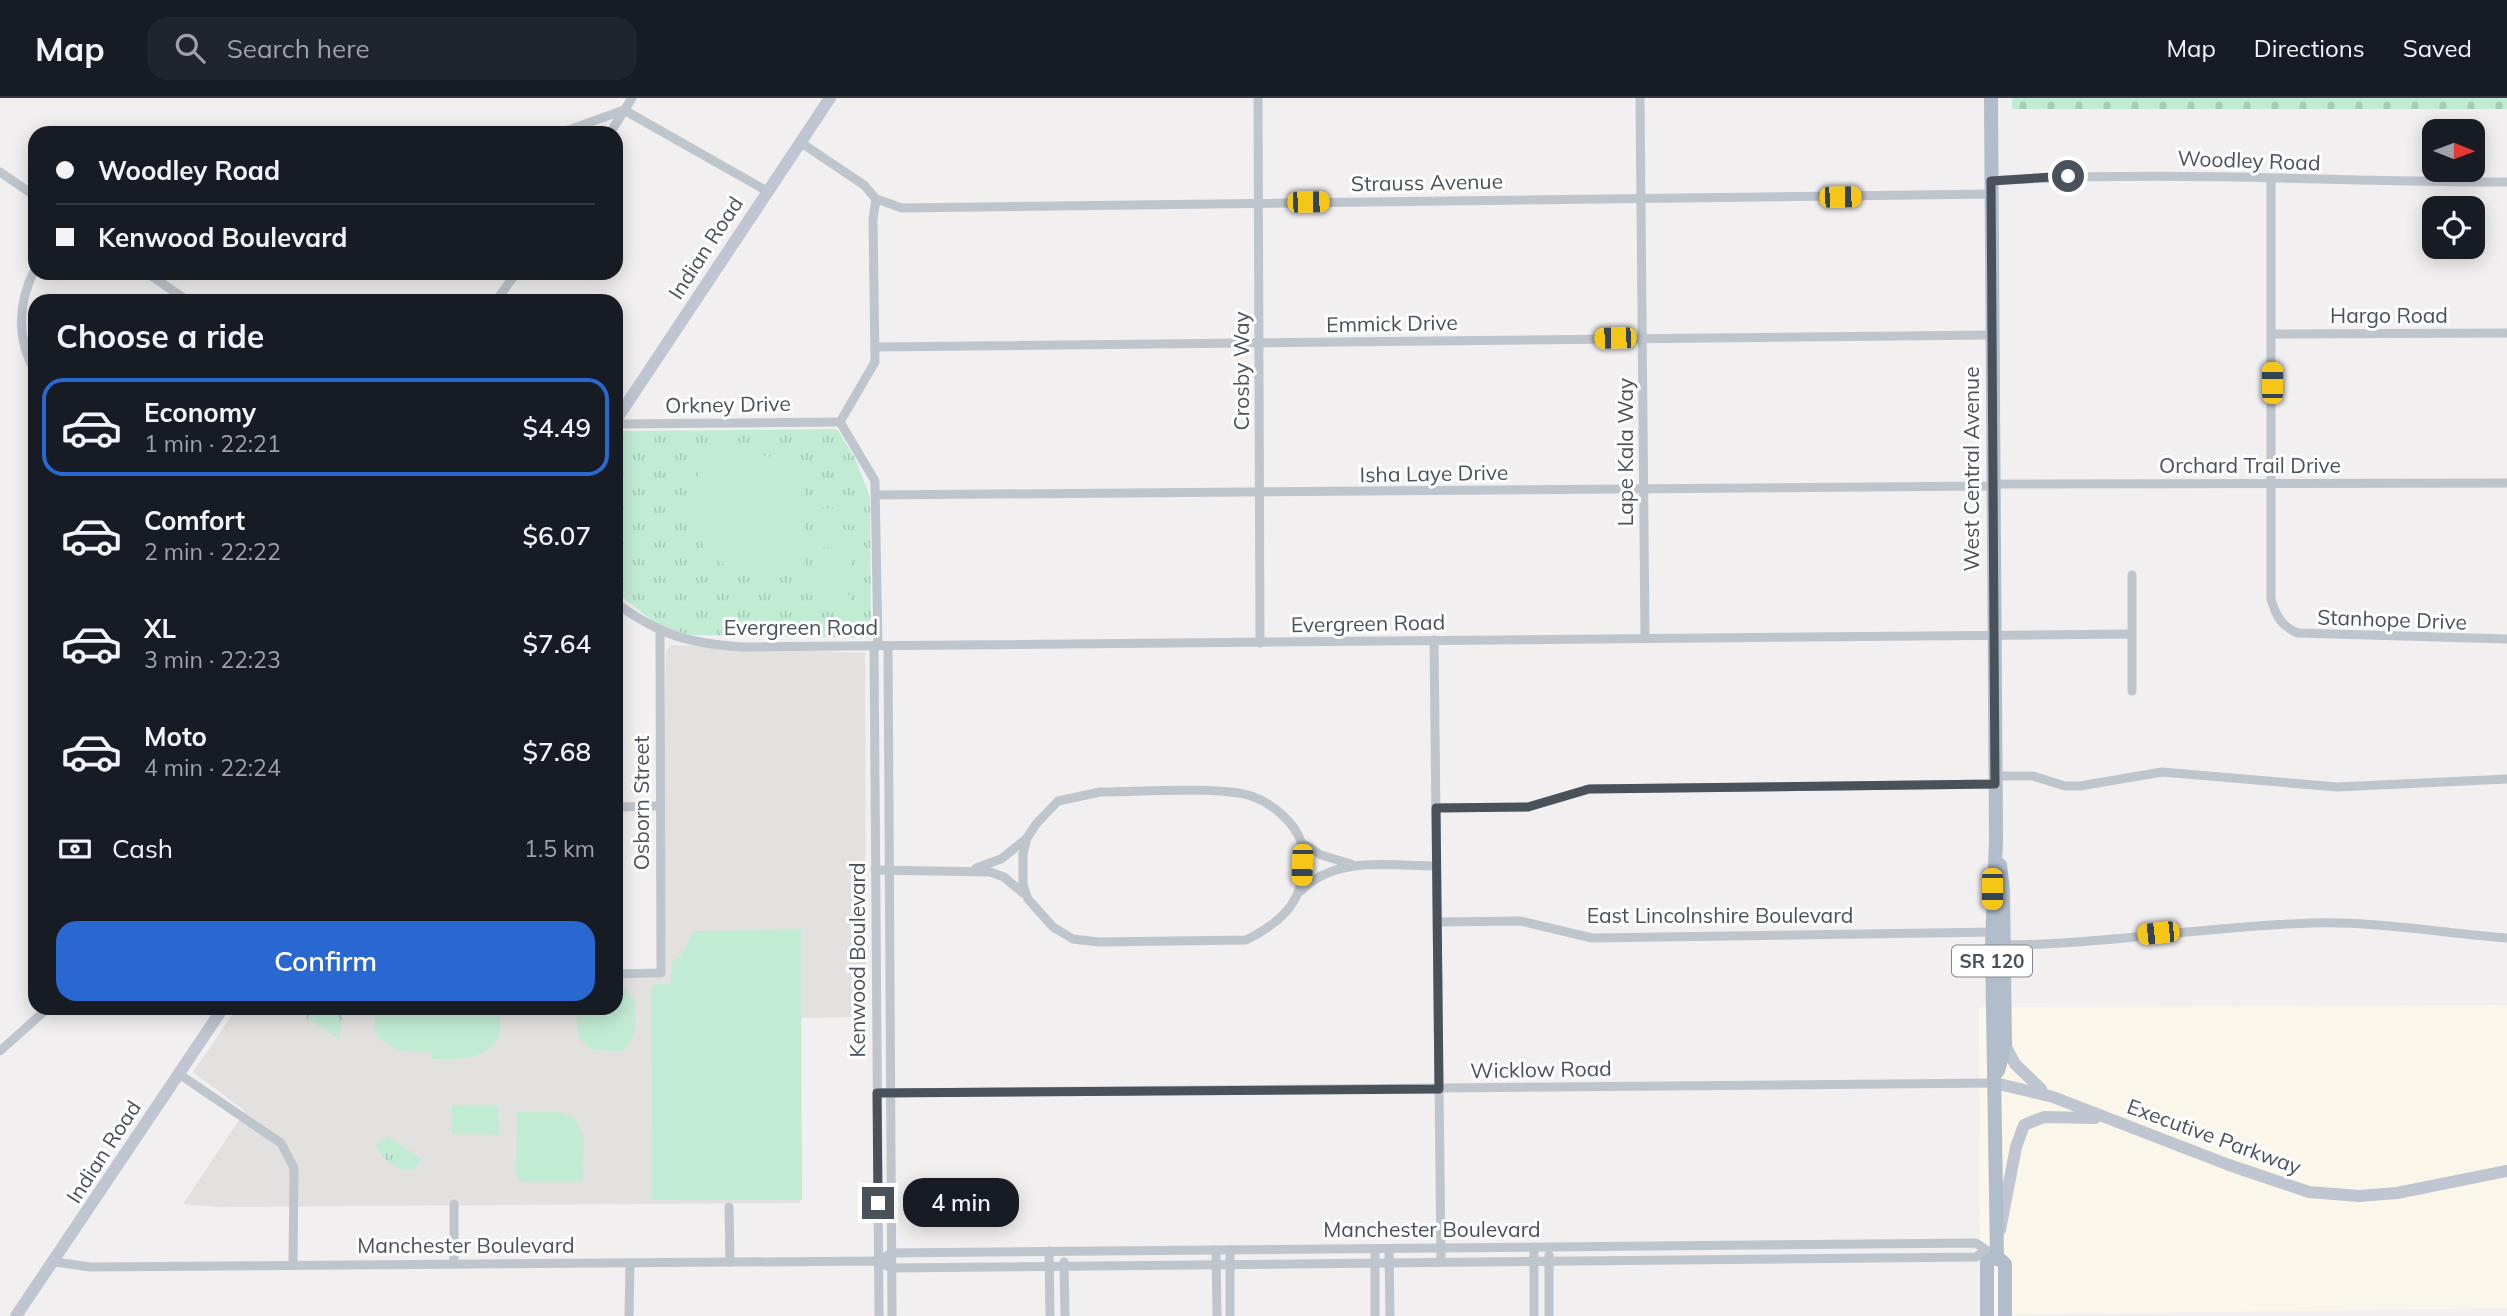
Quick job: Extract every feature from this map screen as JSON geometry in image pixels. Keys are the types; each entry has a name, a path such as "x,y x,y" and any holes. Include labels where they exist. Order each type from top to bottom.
{"main road":[{"name":"West Central Avenue","path":"1987,1316 1987,1262 1993,1253 1998,938 2003,889 1996,840 1995,780 1990,98"},
{"name":"West Central Avenue","path":"1995,1083 2005,1045 1998,938"},
{"name":"West Central Avenue","path":"1993,1253 2005,1264 2005,1316"}],"street":[{"path":"614,126 632,98"},
{"name":"Indian Road","path":"623,411 830,98"},
{"name":"Crosby Way","path":"1258,98 1260,643"},
{"name":"Lape Kala Way","path":"1640,98 1646,638"},
{"path":"580,126 624,110 767,191"},
{"name":"Strauss Avenue","path":"800,142 864,185 876,199 902,208 1640,200 1991,187"},
{"path":"0,172 28,191"},
{"name":"Woodley Road","path":"1991,187 2078,176 2507,182"},
{"path":"2271,180 2272,483"},
{"path":"876,199 873,219 873,328 877,347 875,362 841,422 874,481 877,495 880,646"},
{"path":"28,355 23,343 21,315 29,280"},
{"path":"157,280 178,294"},
{"name":"Hargo Road","path":"2272,334 2507,333"},
{"name":"Emmick Drive","path":"877,347 1992,335"},
{"name":"Orkney Drive","path":"623,422 841,422"},
{"name":"Orchard Trail Drive","path":"1992,485 2507,482"},
{"name":"Stanhope Drive","path":"2272,483 2271,599 2279,621 2288,629 2310,634 2507,639"},
{"name":"Isha Laye Drive","path":"877,495 1992,485"},
{"path":"2132,575 2132,691"},
{"name":"Evergreen Road","path":"623,608 660,632 718,646 2132,634"},
{"name":"Osborn Street","path":"623,974 661,973 660,632"},
{"path":"1434,640 1441,1262"},
{"name":"Kenwood Boulevard","path":"880,646 889,870 892,1316"},
{"name":"Kenwood Boulevard","path":"879,1316 875,870 880,646"},
{"path":"1436,808 1528,807 1589,789 1995,780 2034,776 2065,786 2080,786 2162,772 2337,787 2507,779"},
{"path":"971,869 1001,859 1027,838 1058,801 1100,792 1227,792 1250,795 1267,803 1294,829 1302,843 1321,855 1356,866"},
{"path":"623,807 659,806"},
{"path":"1027,838 1022,868 1028,899"},
{"path":"1301,891 1302,843"},
{"path":"875,870 971,869 1004,877 1053,927 1073,939 1099,942 1246,940 1280,919 1312,880 1331,870 1356,866 1436,866"},
{"name":"East Lincolnshire Boulevard","path":"1437,922 1520,921 1592,938 1998,938 2046,945 2315,923 2401,926 2507,938"},
{"path":"0,1051 40,1015"},
{"name":"Indian Road","path":"16,1316 55,1262 218,1015"},
{"path":"2005,1045 2015,1065 2053,1097"},
{"path":"179,1074 281,1143 294,1168 293,1265"},
{"name":"Wicklow Road","path":"877,1093 1995,1083"},
{"name":"Executive Parkway","path":"1995,1083 2053,1097 2291,1187 2338,1196 2396,1193 2507,1171"},
{"path":"1993,1253 2016,1147 2024,1125 2044,1117 2106,1119"},
{"path":"454,1204 454,1264"},
{"path":"729,1207 730,1262"},
{"name":"Manchester Boulevard","path":"891,1253 1976,1242 1993,1253"},
{"path":"1534,1247 1534,1316"},
{"path":"1549,1248 1549,1316"},
{"path":"1375,1249 1375,1316"},
{"path":"1389,1249 1390,1316"},
{"path":"1216,1250 1217,1316"},
{"path":"1230,1250 1230,1316"},
{"path":"1049,1251 1050,1316"},
{"path":"1064,1251 1065,1316"},
{"path":"891,1253 879,1261 891,1268"},
{"name":"Manchester Boulevard","path":"891,1268 1976,1257 1993,1253"},
{"name":"Manchester Boulevard","path":"55,1262 90,1267 879,1261"},
{"path":"629,1263 629,1316"}],"shaded area":[{"path":"670,645 865,653 866,1017 800,1018 800,1203 219,1207 183,1204 245,1111 193,1072 232,1015 623,1015 623,979 659,978 666,652"},
{"path":"2507,1005 2507,1308 1980,1315 1979,1007"}],"green space":[{"path":"2012,98 2507,98 2507,109 2012,109"},
{"path":"837,429 855,458 870,497 871,638 687,635 655,623 623,598 623,431"},
{"path":"704,448 804,461 803,571 768,574 741,571 720,562 706,549 698,531 695,508 697,480"},
{"path":"814,508 850,509 849,525 814,525"},
{"path":"814,530 850,530 850,547 814,547"},
{"path":"850,551 850,568 815,569 814,552"},
{"path":"814,573 850,573 850,590 814,590"},
{"path":"815,595 850,595 851,612 815,612"},
{"path":"801,930 802,1200 652,1200 651,988 654,984 670,984 672,962 681,956 694,931"},
{"path":"623,988 635,1000 634,1033 623,1051 592,1050 579,1039 576,1015 623,1015"},
{"path":"307,1015 343,1015 339,1039 307,1018"},
{"path":"374,1015 499,1015 501,1025 499,1037 492,1046 483,1053 459,1058 432,1059 432,1052 402,1050 390,1046 376,1036"},
{"path":"452,1105 498,1106 499,1135 452,1134"},
{"path":"517,1112 559,1112 575,1118 584,1138 583,1182 522,1182 516,1175"},
{"path":"387,1136 422,1159 414,1169 396,1167 383,1156 376,1146"}],"route":[{"path":"878,1203 877,1093 1439,1089 1436,808 1528,807 1589,789 1995,784 1991,181 2068,176"}]}
